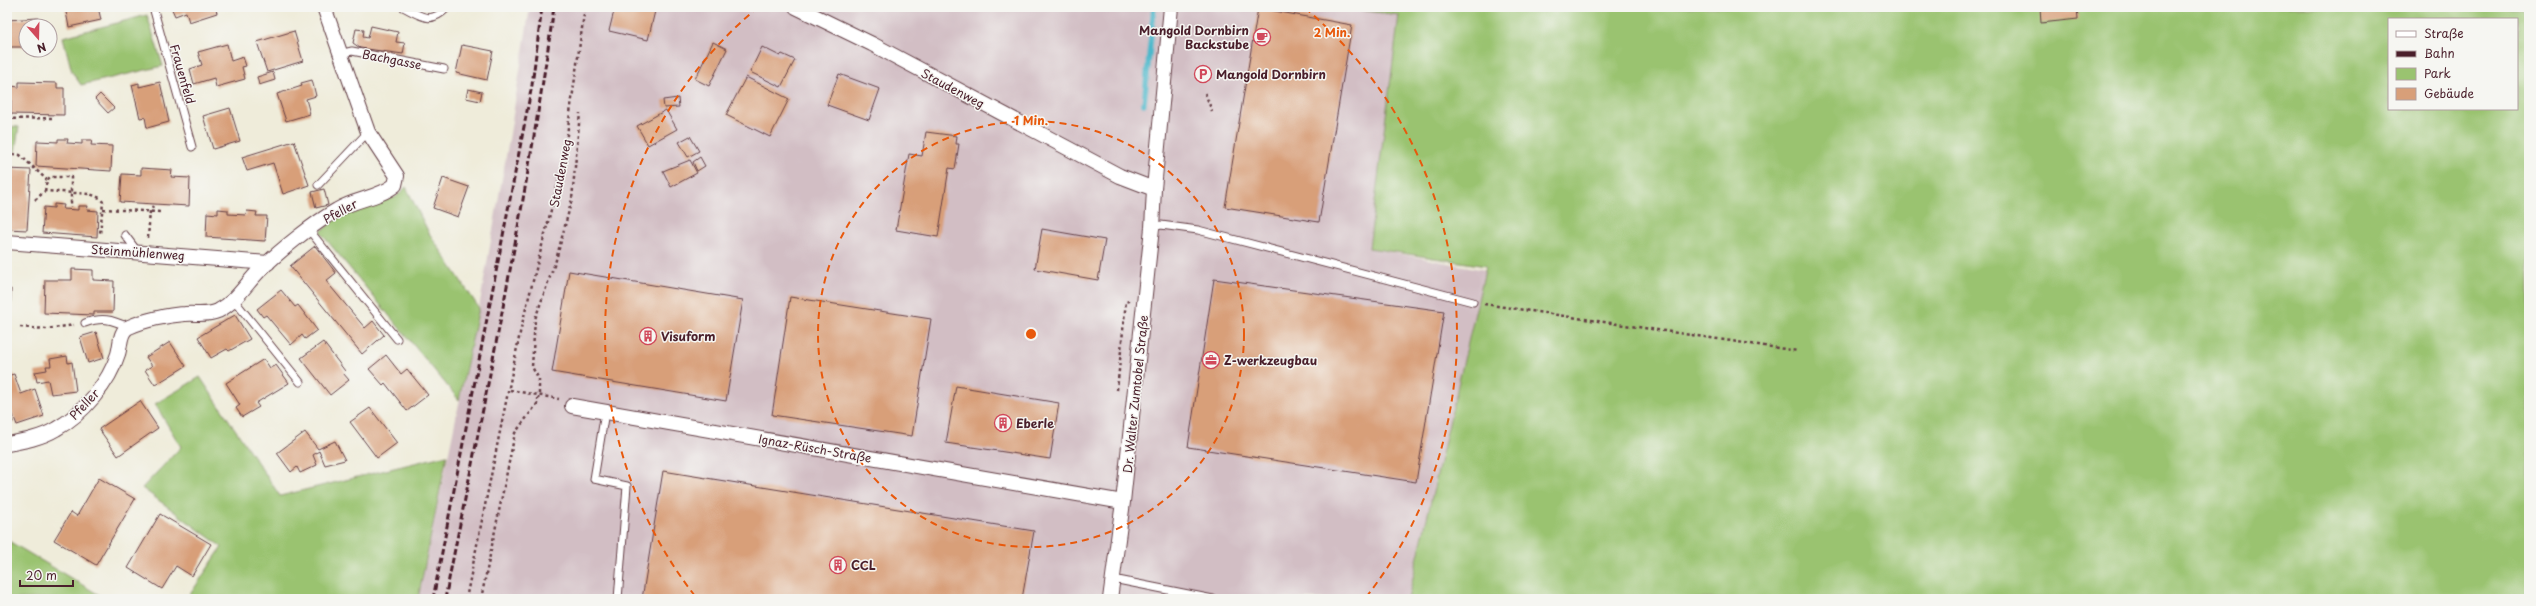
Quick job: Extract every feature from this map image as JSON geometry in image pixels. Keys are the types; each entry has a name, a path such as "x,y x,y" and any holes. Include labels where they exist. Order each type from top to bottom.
{"street":[{"path":"324,7 339,54 368,132"},
{"name":"Staudenweg","path":"796,7 872,44 1120,176 1154,189"},
{"name":"Dr. Walter Zumtobel Straße","path":"1110,599 1123,502 1152,228 1154,189 1171,7"},
{"name":"Pfeller","path":"7,444 42,436 56,430 86,405 109,373 118,354 122,335 128,327 167,317 201,315 217,311 234,300 268,263 309,230 350,202 388,191 395,185 397,176 368,132"},
{"name":"Steinmühlenweg","path":"7,242 142,252 180,252 268,263"},
{"name":"Ignaz-Rüsch-Straße","path":"572,406 1123,502"}],"lane":[{"name":"Frauenfeld","path":"153,7 192,147"},
{"path":"403,7 426,19 438,17 448,7"},
{"name":"Bachgasse","path":"339,54 352,51 444,69"},
{"path":"318,186 368,132"},
{"path":"1152,228 1161,225 1198,230 1473,302"},
{"name":"Pfeller","path":"309,230 397,339"},
{"path":"125,235 142,252"},
{"path":"234,300 300,382"},
{"path":"84,323 98,318 110,319 128,327"},
{"path":"605,412 594,479 627,486 618,599"},
{"path":"1113,579 1213,599"}],"path":[{"name":"Staudenweg","path":"466,599 510,390 519,336 563,163 586,7"},
{"path":"1205,93 1212,111"},
{"path":"481,599 515,432 537,404 539,395 539,379 532,367 535,319 556,260 572,199 580,113"},
{"path":"7,119 54,118"},
{"path":"7,153 20,155 47,180"},
{"path":"47,180 56,175 71,177 71,207"},
{"path":"45,192 47,180"},
{"path":"35,200 45,192 72,192 96,196 103,202 99,248"},
{"path":"142,252 150,211 153,206"},
{"path":"103,209 161,212"},
{"path":"1473,302 1798,351"},
{"path":"20,327 46,329 84,323"},
{"path":"510,390 567,400 572,406"}],"shaded area":[{"path":"530,7 1333,7 1399,14 1369,248 1485,270 1408,599 418,599 479,308 510,134"}],"green space":[{"path":"1333,7 2529,7 2529,599 1408,599 1486,266 1369,248 1399,15"},
{"path":"147,15 163,66 81,85 72,72 63,37"},
{"path":"7,126 19,127 15,152 7,151"},
{"path":"406,187 429,233 479,308 459,400 320,232 345,212 396,197"},
{"path":"200,377 280,496 447,455 418,599 187,599 222,547 142,488 181,447 155,404"},
{"path":"7,540 106,599 7,599"}],"building":[{"path":"65,7 98,7 101,20 69,27"},
{"path":"171,7 215,7 217,13 189,22 186,12 175,16"},
{"path":"615,7 637,7 655,11 648,40 609,31"},
{"path":"2040,7 2077,7 2078,19 2041,23"},
{"name":"Mangold Dornbirn Backstube","path":"1258,8 1352,25 1319,222 1225,207"},
{"path":"18,19 18,47 10,47 10,53 7,53 7,20"},
{"path":"371,26 398,32 396,42 405,43 403,54 360,48 353,43 356,29 364,30 363,37 368,38"},
{"path":"294,31 303,61 267,72 257,42"},
{"path":"713,42 727,49 709,86 695,79"},
{"path":"227,44 231,61 243,57 246,66 242,67 245,79 216,87 214,78 194,84 190,69 202,65 198,52"},
{"path":"462,45 493,51 487,80 456,73"},
{"path":"762,47 780,56 782,54 795,60 781,87 750,72"},
{"path":"273,72 275,80 259,85 257,77"},
{"path":"839,74 880,89 869,120 827,105"},
{"path":"746,77 789,99 770,137 726,115"},
{"path":"312,80 316,96 306,99 310,114 286,121 277,94 302,86 301,83"},
{"path":"19,82 57,83 57,88 64,88 64,115 11,114 11,86 19,87"},
{"path":"160,82 169,122 147,128 145,117 140,118 132,85 139,83 139,87"},
{"path":"468,89 482,92 480,101 466,98"},
{"path":"100,94 114,108 108,113 95,99"},
{"path":"678,98 679,107 664,108 663,100"},
{"path":"230,108 240,141 213,149 203,116"},
{"path":"666,110 677,129 648,145 637,126"},
{"path":"926,132 957,136 956,144 959,144 955,169 949,168 938,237 896,230 909,154 922,156"},
{"path":"690,136 699,151 688,157 679,142"},
{"path":"58,139 68,139 67,143 82,144 82,140 92,140 91,145 112,146 111,171 36,166 37,141 58,142"},
{"path":"294,141 309,185 283,194 273,163 247,171 242,157"},
{"path":"700,157 705,166 697,171 693,162"},
{"path":"690,160 697,173 671,187 663,171"},
{"path":"141,168 172,170 171,177 190,178 189,206 120,202 122,174 141,175"},
{"path":"7,169 31,170 27,230 7,229"},
{"path":"443,178 469,187 458,217 433,208"},
{"path":"324,189 328,205 316,208 312,192"},
{"path":"54,204 64,205 63,209 78,210 78,206 88,206 87,210 98,211 97,237 42,233 44,207 54,208"},
{"path":"218,209 228,210 228,214 246,215 247,211 257,212 256,216 267,216 265,241 206,237 207,213 218,214"},
{"path":"1042,229 1105,240 1098,280 1035,269"},
{"path":"315,246 336,273 326,281 365,328 373,321 384,335 362,354 290,266"},
{"path":"72,269 93,270 93,280 114,281 113,312 94,312 94,315 44,313 45,280 72,280"},
{"name":"Visuform","path":"569,271 743,300 726,401 552,372"},
{"path":"1214,279 1444,311 1416,482 1188,447"},
{"path":"7,289 11,289 10,325 7,325"},
{"path":"281,290 295,307 298,305 317,330 305,339 302,335 291,345 266,315 263,317 257,309"},
{"path":"790,297 931,319 912,436 772,415"},
{"path":"235,315 250,339 229,351 227,349 211,358 198,337"},
{"path":"96,332 104,358 88,363 80,337"},
{"path":"170,342 186,366 155,385 145,370 152,366 146,357"},
{"path":"323,342 345,371 343,373 349,380 330,395 301,358"},
{"path":"386,355 401,374 407,369 428,395 407,411 385,383 383,385 369,369"},
{"path":"67,356 68,363 72,362 76,391 51,394 48,380 37,382 35,372 47,370 46,366 51,366 50,359"},
{"path":"264,359 270,368 276,365 289,383 256,403 259,407 242,417 236,408 240,405 226,383"},
{"path":"14,374 21,394 35,389 44,416 17,425 7,400 7,376"},
{"name":"Eberle","path":"956,386 1059,403 1050,459 946,443"},
{"path":"140,401 158,428 118,456 99,429"},
{"path":"7,406 13,422 7,425"},
{"path":"370,408 397,443 377,458 350,422"},
{"path":"305,432 318,449 335,441 345,460 325,465 319,451 313,455 317,465 300,473 297,467 291,472 277,453"},
{"name":"CCL","path":"663,471 1034,531 1022,599 642,599"},
{"path":"99,478 135,499 96,565 54,540 71,512 77,516"},
{"path":"160,514 211,544 192,576 176,566 162,589 128,568"}],"waterway":[{"path":"1144,104 1154,7"}],"railway":[{"path":"433,599 532,85 542,7"},
{"path":"445,599 531,156 554,7"}],"place":[{"name":"Mangold Dornbirn Backstube","path":"1262,37"},
{"name":"Mangold Dornbirn","path":"1203,74"},
{"name":"Visuform","path":"648,336"},
{"name":"Z-werkzeugbau","path":"1211,360"},
{"name":"Eberle","path":"1003,423"},
{"name":"CCL","path":"838,565"}]}
